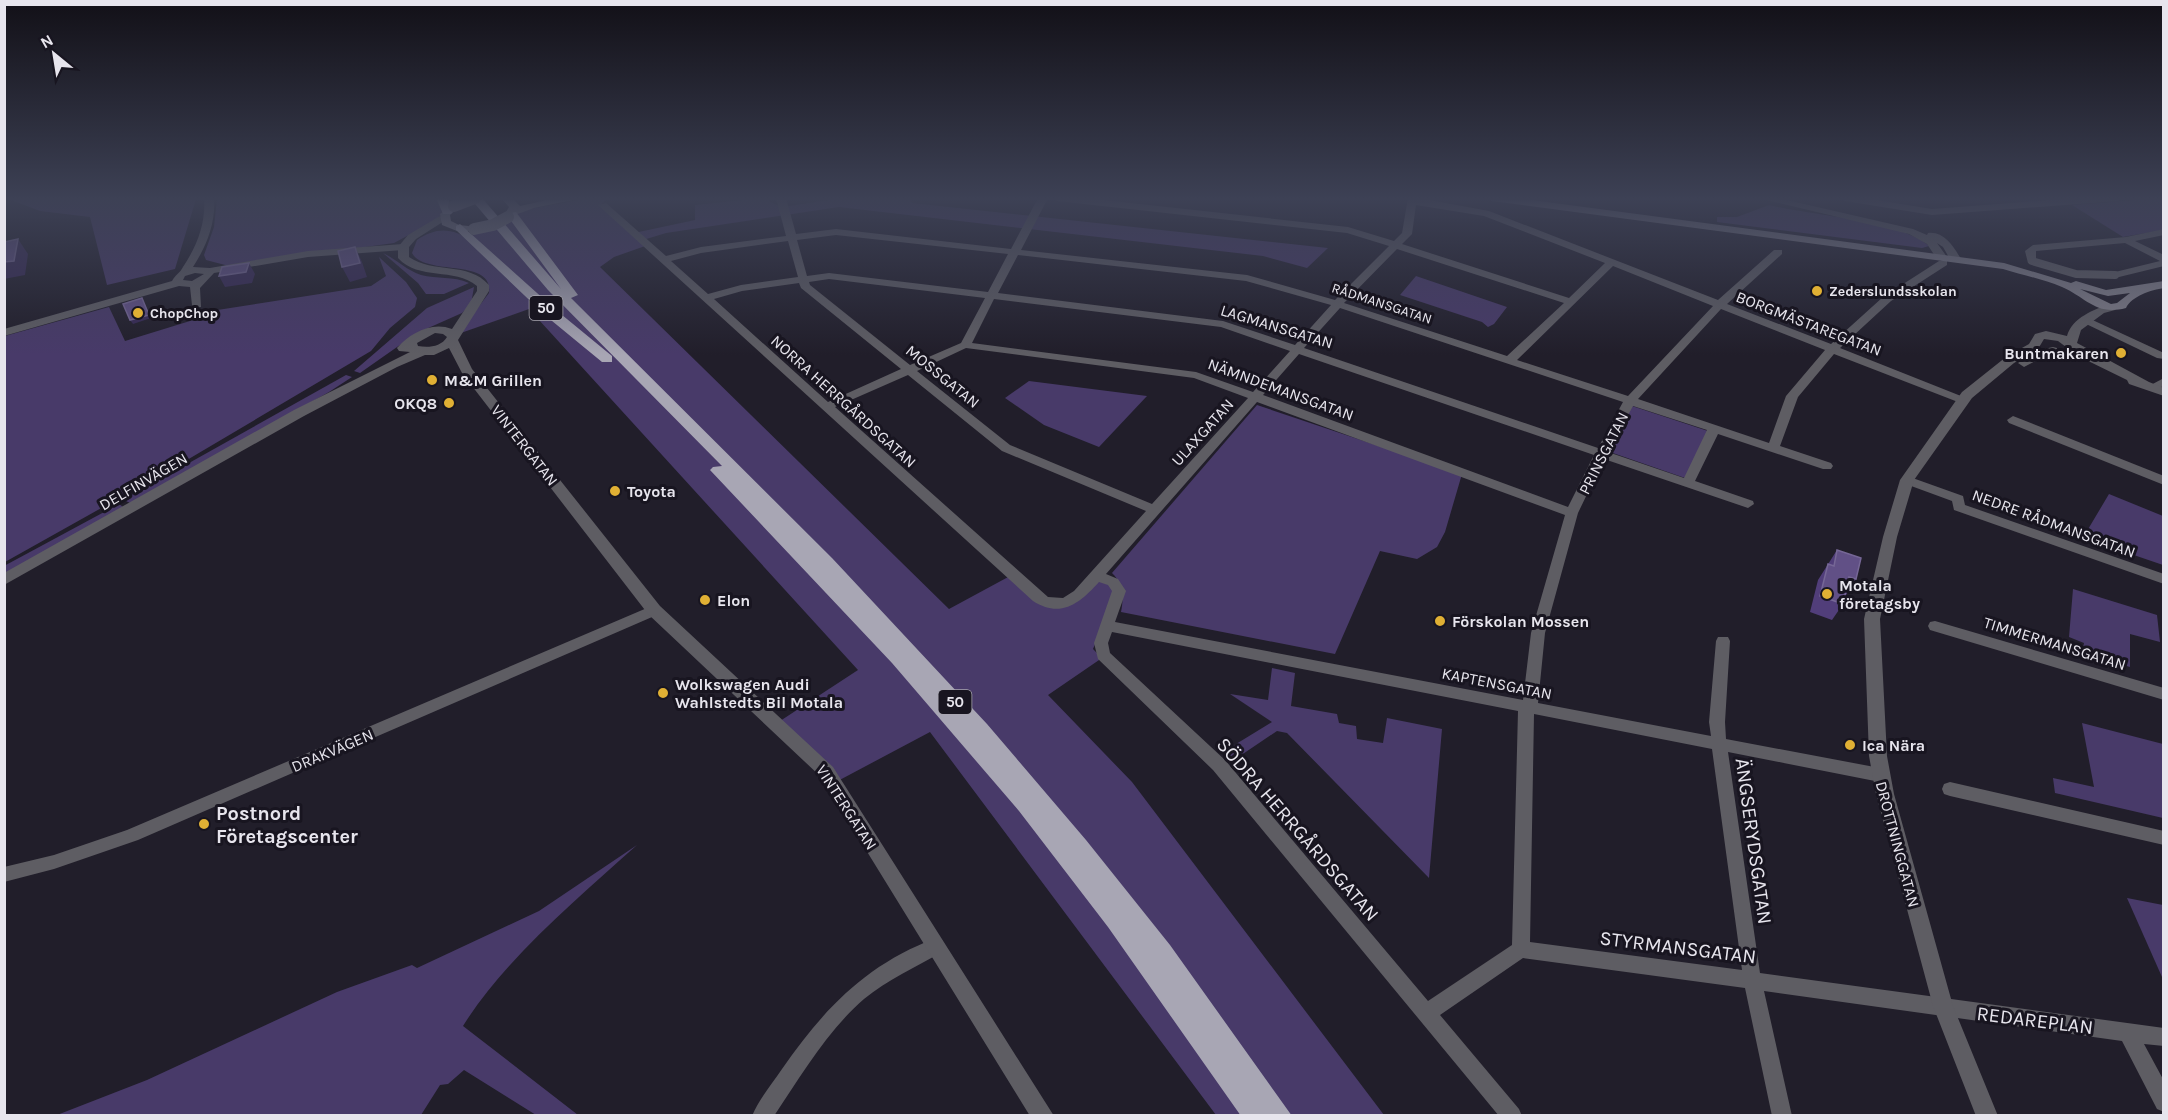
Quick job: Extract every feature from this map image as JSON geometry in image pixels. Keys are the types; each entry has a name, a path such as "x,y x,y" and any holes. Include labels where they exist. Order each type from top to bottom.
{"highway":[{"name":"50","path":"488,250 551,313 607,359"},
{"name":"50","path":"495,250 542,290 813,567 968,738 1066,855 1146,960 1256,1116"},
{"name":"50","path":"522,250 588,324 826,562 980,729 1079,846 1162,952 1280,1116"},
{"path":"539,250 571,293 588,324"}],"main road":[{"path":"1894,250 2008,263 2104,292 2123,302"},
{"path":"1896,250 1946,257 2038,275 2066,285 2088,299 2111,308 2120,307 2123,302 2146,288"},
{"path":"2088,299 2089,292 2146,288 2163,284"}],"street":[{"path":"197,305 193,276 200,250"},
{"path":"4,333 193,276 308,254 359,250"},
{"path":"403,250 404,258 416,266 460,273 480,281 484,288 482,297 466,315 453,338 422,349 420,334 436,330 466,315"},
{"name":"NORRA HERRGÅRDSGATAN","path":"652,250 1038,597 1052,604 1071,601"},
{"name":"RÅDMANSGATAN","path":"663,260 700,250"},
{"path":"794,250 801,279"},
{"name":"RÅDMANSGATAN","path":"999,250 1247,278 1338,304 1827,466"},
{"name":"ULAXGATAN","path":"1071,601 1300,349 1338,304 1390,250"},
{"path":"1415,250 1569,301"},
{"name":"BORGMÄSTAREGATAN","path":"1581,250 1962,400"},
{"path":"1773,448 1792,396 1832,349 1887,299 1946,257 1939,250"},
{"path":"2031,250 2032,261 2083,275 2115,275 2163,261"},
{"path":"2144,250 2163,261"},
{"path":"826,407 965,345 1015,252"},
{"name":"PRINSGATAN","path":"1521,949 1528,708 1538,633 1572,513 1601,453 1630,401 1719,305 1778,252"},
{"path":"1509,361 1611,262"},
{"name":"LAGMANSGATAN","path":"706,298 741,288 830,276 1223,324 1748,504"},
{"name":"MOSSGATAN","path":"801,279 805,286 1010,450 1154,510"},
{"path":"2051,335 2061,332 2087,311 2088,299"},
{"path":"2066,349 2072,332 2086,320 2111,308"},
{"path":"2086,320 2161,356"},
{"path":"436,330 444,330 453,338"},
{"path":"2051,335 2066,349"},
{"name":"DROTTNINGGATAN","path":"1988,1116 1943,1006 1880,775 1872,619 1890,537 1907,480 1962,400 2010,360 2034,346 2042,336 2051,335"},
{"name":"VINTERGATAN","path":"453,338 466,370"},
{"path":"2038,340 2042,346 2066,349 2156,385"},
{"name":"NÄMNDEMANSGATAN","path":"965,345 1190,374 1572,513"},
{"name":"VINTERGATAN","path":"422,349 447,356 466,370 654,610 821,765 1043,1116"},
{"name":"DELFINVÄGEN","path":"4,580 299,414 422,349"},
{"name":"DROTTNINGGATAN","path":"1988,378 2039,354 2066,349"},
{"path":"2013,420 2163,481"},
{"path":"1688,483 1714,429"},
{"name":"NEDRE RÅDMANSGATAN","path":"1907,480 1958,499 1959,507 2163,579"},
{"name":"SÖDRA HERRGÅRDSGATAN","path":"1096,575 1113,582 1119,591 1101,643 1103,655 1219,765 1512,1116"},
{"name":"DRAKVÄGEN","path":"4,875 54,862 132,835 654,610"},
{"name":"KAPTENSGATAN","path":"1108,626 1880,775"},
{"name":"TIMMERMANSGATAN","path":"1935,626 2163,694"},
{"name":"ÄNGSERYDSGATAN","path":"1723,641 1717,722 1719,743 1752,979 1782,1116"},
{"path":"1950,789 2163,838"},
{"path":"762,1116 828,1025 855,996 885,974 936,946"},
{"path":"1427,1013 1521,949"},
{"name":"STYRMANSGATAN","path":"1521,949 1943,1006"},
{"name":"REDAREPLAN","path":"1943,1006 2163,1037"},
{"path":"2128,1032 2163,1102"}],"shaded area":[{"path":"98,250 181,250 175,269 107,285"},
{"path":"206,250 342,250 229,266 206,260 204,255"},
{"path":"413,250 633,250 614,257 600,267 949,609 1010,576 1039,602 1064,604 1096,571 1111,585 1114,599 1093,649 1102,658 1048,695 1132,782 1384,1115 1216,1115 930,732 834,783 777,723 858,670 529,309 458,334 489,293 488,282 481,275 470,271 419,260 412,253"},
{"path":"1213,250 1326,250 1307,268 1263,256"},
{"path":"383,253 421,275 457,279 469,283 444,294 426,294 418,283"},
{"path":"379,257 406,282 417,298 415,307 390,328 371,351 187,460 5,562 5,336 109,307 125,341 190,321 211,311 371,286 386,276"},
{"path":"1416,276 1507,307 1494,324 1488,327 1482,322 1400,295"},
{"path":"474,287 471,304 462,313 417,333 360,373 354,371 427,308"},
{"path":"346,375 352,377 132,504 126,501 130,496"},
{"path":"1029,381 1147,396 1099,447 1044,425 1005,398"},
{"path":"1257,405 1462,474 1445,532 1437,547 1417,559 1380,551 1335,654 1121,612 1122,591 1112,573"},
{"path":"1632,406 1708,431 1685,478 1607,451"},
{"path":"2109,494 2163,516 2163,565 2052,527 2057,520 2087,531"},
{"path":"119,504 123,507 5,576 4,566"},
{"path":"2073,589 2157,615 2160,642 2130,634 2130,667 2082,653 2084,643 2069,637"},
{"path":"1272,668 1295,673 1291,706 1337,714 1339,723 1356,726 1357,739 1383,743 1387,718 1442,729 1429,878 1287,733 1277,731 1231,762 1223,752 1272,722 1230,694 1268,700"},
{"path":"2082,723 2163,744 2163,818 2055,793 2053,778 2094,787"},
{"path":"637,845 521,953 499,977 463,1026 578,1115 536,1115 464,1070 448,1084 440,1085 421,1115 57,1115 147,1080 337,992 412,965 417,968 539,911"},
{"path":"2127,898 2163,905 2163,977 2162,977"}],"building":[{"path":"4,250 16,250 14,261 4,262"},
{"path":"356,250 360,263 342,267 338,251"},
{"path":"249,263 246,272 219,276 222,267"},
{"name":"ChopChop","path":"142,298 149,315 130,320 123,304"},
{"path":"1837,550 1861,558 1856,579 1849,577 1843,604 1820,596 1828,564 1834,566"}],"place":[{"name":"Zederslundsskolan","path":"1817,291"},
{"name":"ChopChop","path":"138,313"},
{"name":"Buntmakaren","path":"2121,353"},
{"name":"M&M Grillen","path":"432,380"},
{"name":"OKQ8","path":"449,403"},
{"name":"Toyota","path":"615,491"},
{"name":"Motala företagsby","path":"1827,594"},
{"name":"Elon","path":"705,600"},
{"name":"Förskolan Mossen","path":"1440,621"},
{"name":"Wolkswagen Audi Wahlstedts Bil Motala","path":"663,693"},
{"name":"Ica Nära","path":"1850,745"},
{"name":"Postnord Företagscenter","path":"204,824"}]}
